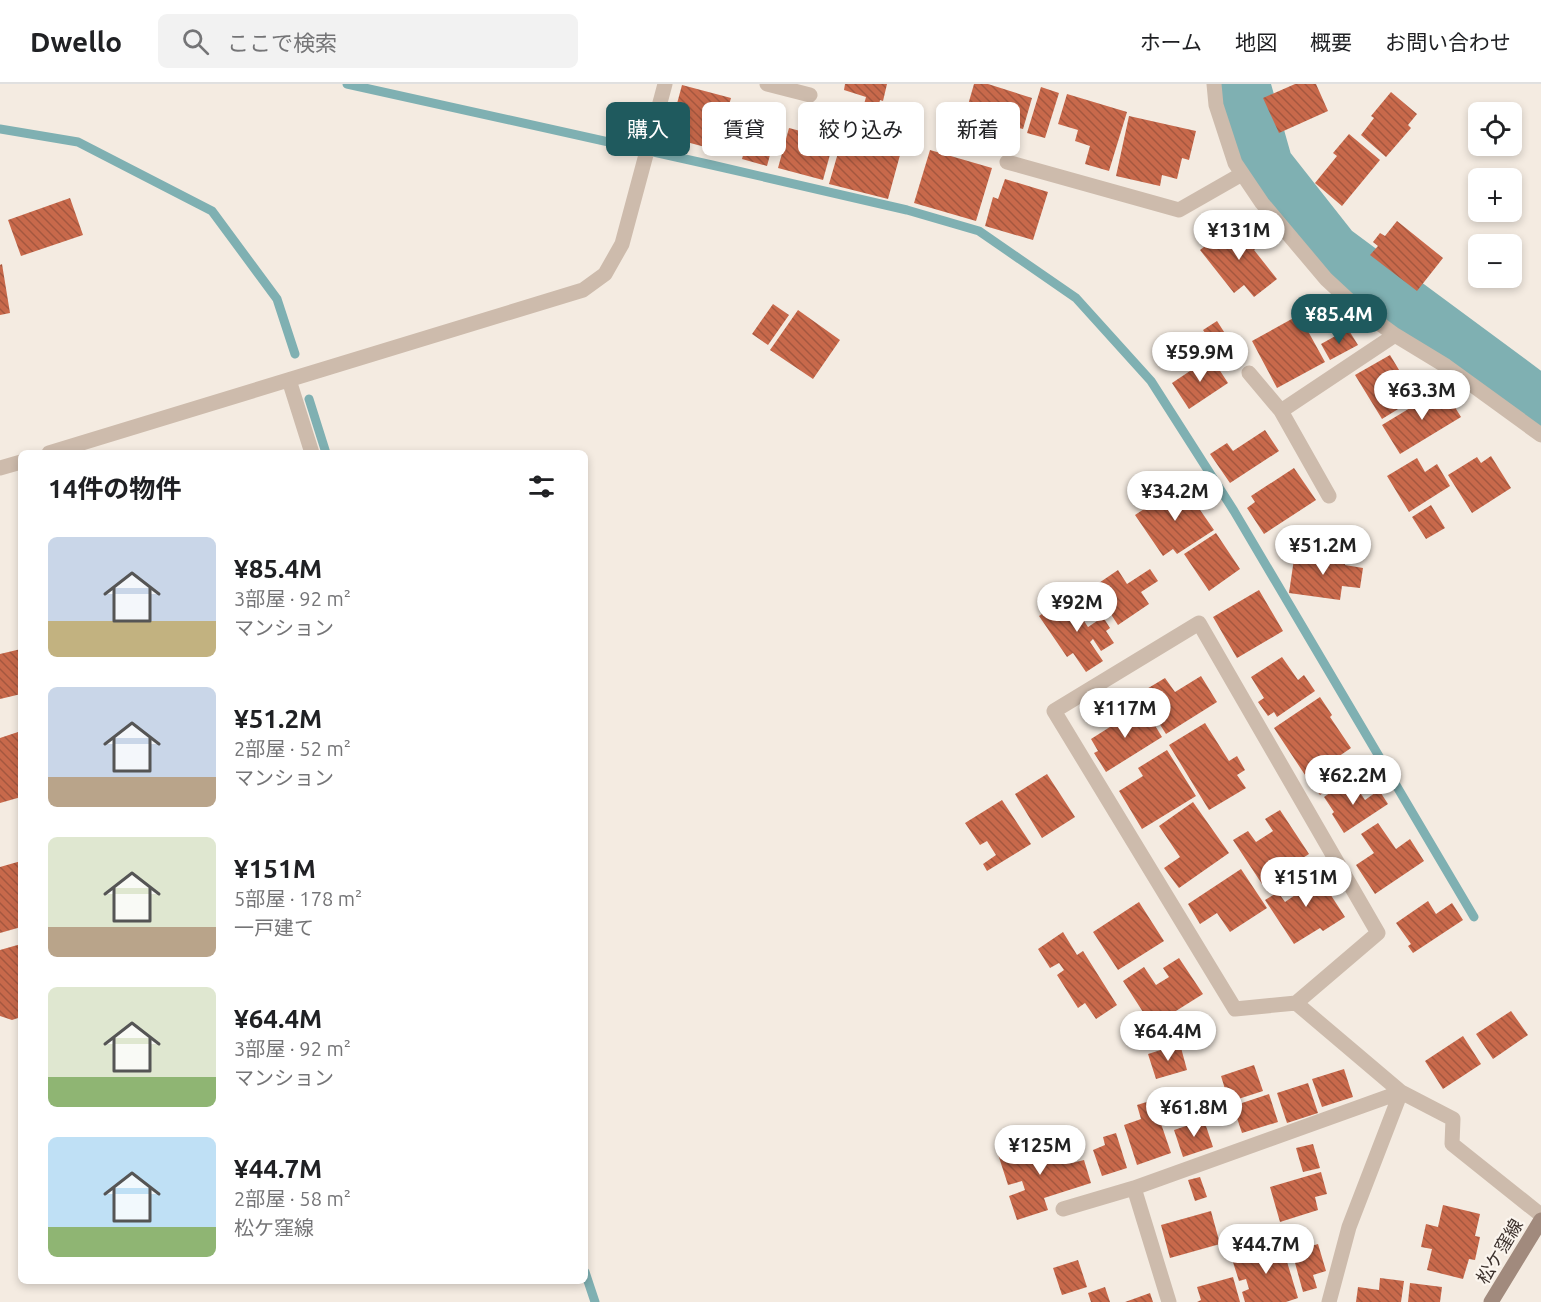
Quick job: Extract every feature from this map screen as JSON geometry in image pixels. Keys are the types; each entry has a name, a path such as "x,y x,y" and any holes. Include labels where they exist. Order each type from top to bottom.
{"street":[{"path":"59,450 583,290 604,274 622,244 665,84"},
{"path":"767,84 810,95"},
{"path":"1214,84 1216,105 1235,163 1262,203 1326,279 1354,305 1446,366 1541,435"},
{"path":"1007,162 1179,210 1242,174"},
{"path":"1281,411 1395,334"},
{"path":"1249,373 1281,411 1329,496"},
{"path":"289,380 311,450"},
{"path":"0,468 18,463"},
{"path":"1296,1003 1378,933 1199,623 1054,711 1235,1009 1296,1003 1401,1092 1453,1119 1452,1144 1541,1218"},
{"path":"1063,1209 1134,1188 1401,1092"},
{"path":"1328,1302 1349,1227 1401,1092"},
{"path":"1134,1188 1169,1302"},
{"name":"松ケ窪線","path":"1491,1302 1541,1218"}],"building":[{"path":"845,84 887,84 883,101 880,102 865,102 866,97 844,90"},
{"path":"974,84 988,84 1032,98 1023,129 1020,128 1020,102 969,102"},
{"path":"1295,84 1316,84 1328,111 1279,133 1263,98"},
{"path":"682,85 731,98 730,102 702,102 702,146 690,143 690,102 677,102"},
{"path":"1041,87 1059,93 1045,138 1027,133"},
{"path":"1391,92 1417,114 1408,125 1411,128 1386,157 1361,135 1374,118 1371,116"},
{"path":"1067,94 1127,112 1109,171 1085,164 1090,146 1075,141 1078,130 1058,124"},
{"path":"1129,116 1196,131 1189,160 1182,158 1177,179 1162,175 1160,186 1116,176"},
{"path":"789,128 798,130 798,156 830,156 823,180 778,168 781,156 786,156 786,139"},
{"path":"1349,134 1380,160 1342,206 1315,183 1337,156 1333,153"},
{"path":"930,150 936,152 936,156 951,156 992,168 976,221 914,203"},
{"path":"743,156 770,156 767,166 742,159"},
{"path":"837,156 900,156 888,199 829,184"},
{"path":"1005,179 1048,192 1033,240 985,226 993,197 998,199"},
{"path":"70,198 83,235 21,256 8,220"},
{"path":"1397,221 1443,258 1417,291 1370,255 1378,246 1373,242 1380,233 1385,236"},
{"path":"1234,224 1240,232 1246,227 1260,245 1254,250 1277,279 1254,297 1244,285 1234,293 1200,250"},
{"path":"2,264 10,313 0,315 0,265"},
{"path":"773,304 789,315 768,345 752,334"},
{"path":"798,310 840,340 813,379 770,350"},
{"path":"1299,315 1325,362 1277,388 1252,341"},
{"path":"1217,321 1228,338 1214,346 1203,330"},
{"path":"1348,329 1358,345 1330,360 1321,344"},
{"path":"1390,355 1416,398 1382,419 1355,375"},
{"path":"1211,357 1228,383 1189,409 1172,383"},
{"path":"1443,388 1461,417 1400,454 1382,425"},
{"path":"1265,430 1279,451 1230,483 1210,454 1227,443 1233,451"},
{"path":"1491,456 1511,488 1472,513 1448,475 1477,457 1481,463"},
{"path":"1417,458 1425,472 1437,464 1450,486 1409,512 1387,476"},
{"path":"1294,468 1316,500 1264,534 1247,508 1255,502 1251,496"},
{"path":"1182,484 1214,530 1177,554 1173,549 1163,556 1135,515"},
{"path":"1431,505 1445,528 1426,539 1412,517"},
{"path":"1216,533 1240,569 1209,591 1184,554"},
{"path":"1295,552 1346,559 1345,565 1363,568 1360,588 1342,586 1340,600 1289,593"},
{"path":"1150,569 1158,581 1141,592 1149,604 1118,625 1093,587 1118,570 1127,584"},
{"path":"1259,590 1283,631 1237,658 1213,617"},
{"path":"1068,597 1070,601 1076,597 1084,609 1078,612 1088,627 1103,617 1110,628 1106,631 1114,643 1101,651 1093,639 1090,642 1103,661 1086,672 1073,653 1067,657 1039,616"},
{"path":"18,650 18,695 0,699 0,654"},
{"path":"1282,657 1298,680 1304,675 1315,691 1277,717 1274,712 1268,716 1258,702 1264,698 1251,677"},
{"path":"1201,676 1217,702 1166,734 1140,693 1165,678 1175,692"},
{"path":"1320,697 1332,715 1330,717 1351,748 1307,778 1274,728"},
{"path":"1143,706 1162,737 1106,772 1094,753 1098,751 1091,739"},
{"path":"1205,723 1229,761 1237,756 1245,770 1237,775 1246,788 1209,810 1169,745"},
{"path":"18,732 18,798 0,803 0,738"},
{"path":"1167,750 1196,796 1142,829 1119,791 1143,776 1138,768"},
{"path":"1328,768 1338,783 1320,795 1310,781"},
{"path":"1047,774 1075,817 1042,838 1015,794"},
{"path":"1341,785 1345,792 1355,785 1365,800 1379,790 1388,804 1344,833 1324,797"},
{"path":"1002,800 1031,844 987,871 983,864 996,855 987,841 980,845 965,823"},
{"path":"1193,802 1229,853 1179,888 1164,868 1180,857 1159,826"},
{"path":"1280,810 1309,854 1262,884 1233,840 1248,831 1256,842 1273,831 1265,819"},
{"path":"1378,823 1396,849 1410,839 1424,861 1375,894 1356,865 1374,853 1361,834"},
{"path":"18,862 18,928 0,933 0,867"},
{"path":"1241,869 1267,908 1230,932 1217,913 1200,924 1188,904"},
{"path":"1314,869 1345,917 1323,931 1320,928 1294,944 1265,900 1278,892 1285,902 1301,891 1295,881"},
{"path":"1428,901 1436,914 1452,903 1463,920 1413,953 1408,946 1411,944 1396,923"},
{"path":"1139,902 1164,941 1118,970 1093,932"},
{"path":"1063,932 1077,955 1083,951 1117,1005 1096,1019 1085,1003 1078,1008 1057,975 1064,970 1059,963 1050,968 1038,949"},
{"path":"18,945 18,1018 12,1020 0,1016 0,950"},
{"path":"1179,958 1203,994 1152,1026 1123,981 1144,967 1156,985 1169,977 1163,968"},
{"path":"1511,1011 1528,1035 1493,1059 1476,1034"},
{"path":"1463,1036 1481,1064 1443,1089 1425,1061"},
{"path":"1180,1044 1187,1070 1156,1079 1148,1054"},
{"path":"1254,1065 1263,1091 1229,1102 1221,1076"},
{"path":"1344,1069 1353,1097 1322,1107 1312,1079"},
{"path":"1308,1083 1318,1113 1287,1123 1277,1093"},
{"path":"1180,1090 1187,1113 1168,1119 1160,1096"},
{"path":"1269,1094 1278,1122 1242,1133 1233,1106"},
{"path":"1153,1100 1171,1153 1137,1165 1124,1125 1141,1119 1137,1105"},
{"path":"1204,1120 1213,1147 1183,1157 1174,1130"},
{"path":"1116,1133 1127,1168 1102,1176 1093,1150 1105,1145 1103,1137"},
{"path":"1064,1137 1072,1163 1084,1160 1091,1183 1044,1198 1048,1210 1017,1220 1009,1196 1025,1190 1022,1181 1008,1185 996,1148 1022,1139 1029,1162 1053,1154 1049,1142"},
{"path":"1313,1144 1320,1168 1303,1172 1296,1148"},
{"path":"1321,1172 1327,1194 1315,1197 1318,1210 1280,1222 1270,1187"},
{"path":"1200,1177 1207,1197 1195,1201 1188,1180"},
{"path":"1443,1205 1480,1214 1475,1236 1480,1237 1475,1260 1469,1259 1463,1279 1427,1270 1432,1249 1421,1247 1426,1224 1438,1227"},
{"path":"1211,1211 1220,1244 1170,1258 1161,1225"},
{"path":"1281,1242 1298,1298 1286,1302 1245,1302 1242,1292 1249,1289 1246,1279 1239,1281 1231,1256"},
{"path":"1318,1244 1326,1271 1313,1275 1317,1288 1303,1292 1292,1252"},
{"path":"1078,1260 1087,1287 1062,1295 1053,1268"},
{"path":"1233,1277 1240,1302 1197,1302 1201,1300 1197,1287"},
{"path":"1380,1278 1404,1281 1401,1302 1356,1302 1358,1287 1379,1290"},
{"path":"1410,1283 1442,1287 1440,1302 1408,1302"},
{"path":"1105,1287 1110,1302 1091,1302 1088,1293"},
{"path":"1150,1293 1153,1302 1125,1302"}],"waterway":[{"path":"347,84 907,210 979,231 1076,298 1151,381 1234,511 1474,917"},
{"path":"1244,84 1267,165 1334,250 1541,403"},
{"path":"0,129 78,142 212,211 277,299 295,354"},
{"path":"309,399 325,450"},
{"path":"588,1281 595,1302"}]}
